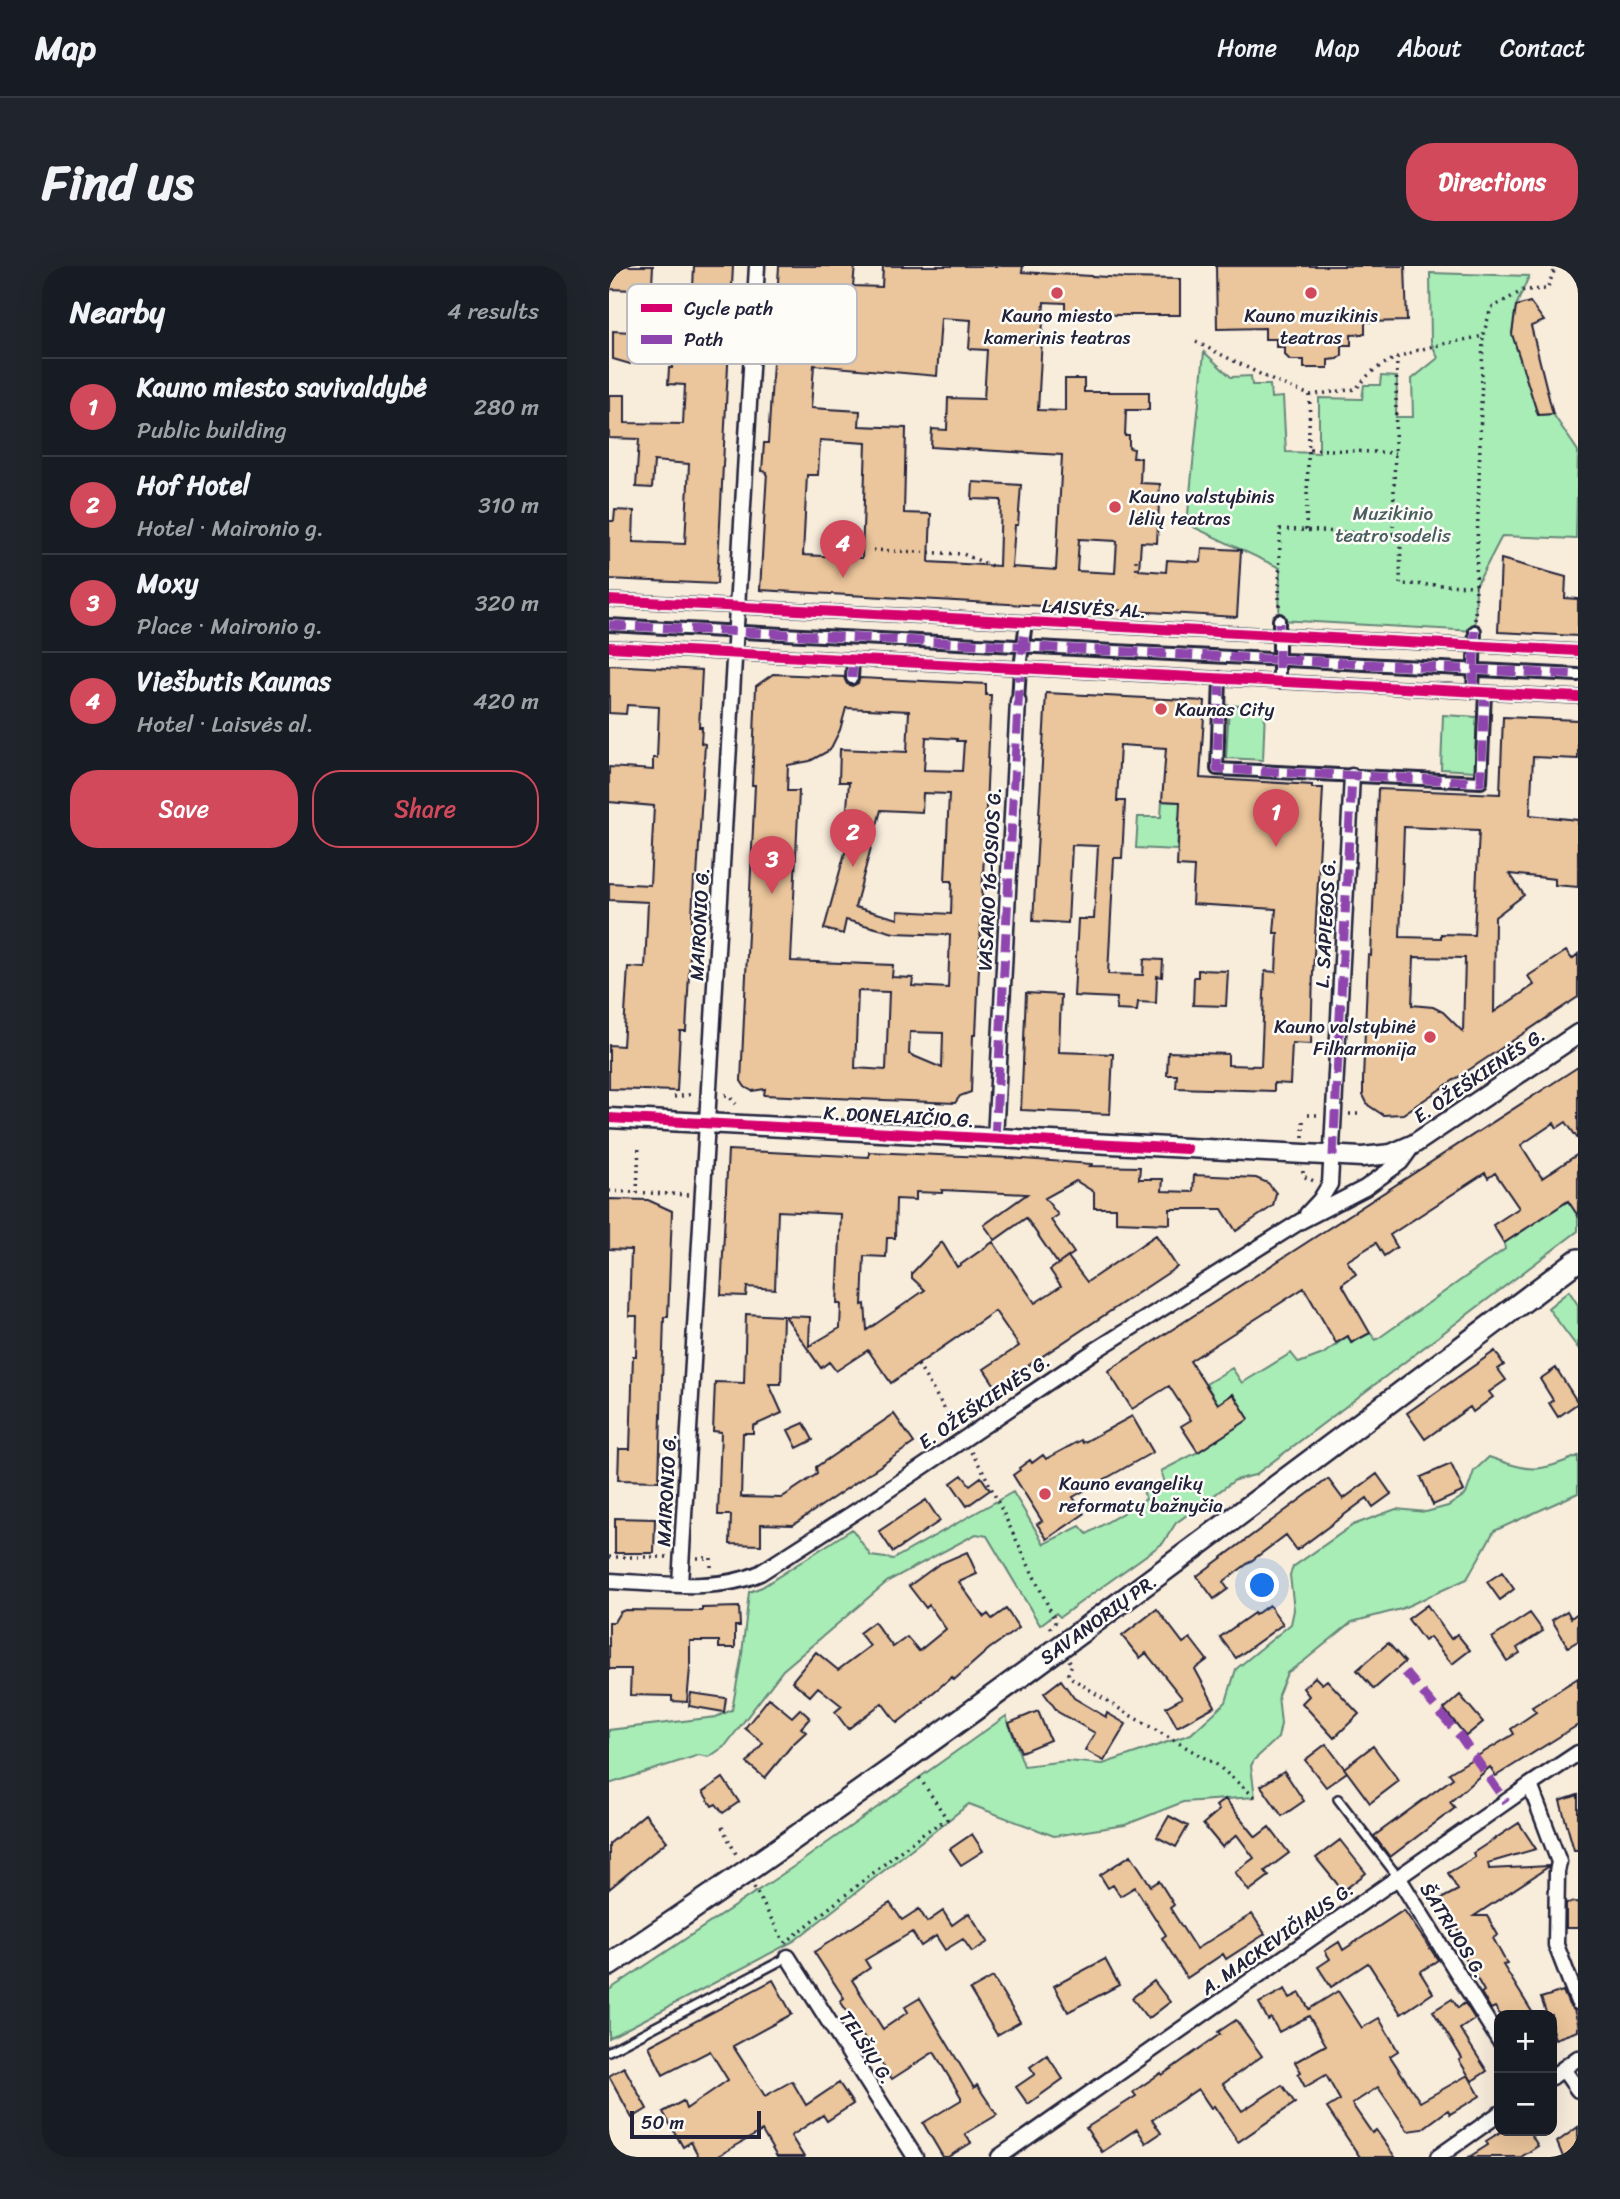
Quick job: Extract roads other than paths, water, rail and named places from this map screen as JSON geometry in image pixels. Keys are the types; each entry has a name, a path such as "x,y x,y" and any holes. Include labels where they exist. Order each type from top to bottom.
{"main road":[{"name":"SAVANORIŲ PR.","path":"609,1965 746,1873 1060,1646 1578,1260"}],"street":[{"name":"MAIRONIO G.","path":"756,284 757,266"},
{"name":"MAIRONIO G.","path":"680,1584 751,364"},
{"name":"LAISVĖS AL.","path":"609,600 1578,651"},
{"path":"1279,620 1279,682"},
{"name":"VASARIO 16-OSIOS G.","path":"995,1139 1018,701 1026,622"},
{"path":"609,625 1578,675"},
{"path":"1220,678 1217,769 1481,782 1479,692 1474,670 1475,631"},
{"path":"609,647 1578,697"},
{"path":"852,678 853,660"},
{"name":"L. SAPIEGOS G.","path":"1333,1156 1352,776"},
{"name":"E. OŽEŠKIENĖS G.","path":"609,1581 729,1583 760,1573 1096,1350 1301,1221 1365,1188 1401,1162 1414,1144 1578,1034"},
{"name":"K. DONELAIČIO G.","path":"609,1118 1362,1157 1391,1154 1414,1144"},
{"name":"E. OŽEŠKIENĖS G.","path":"1301,1221 1330,1184 1333,1156"},
{"name":"A. MACKEVIČIAUS G.","path":"999,2157 1578,1754"},
{"path":"1530,1785 1559,1862 1556,1945 1578,2002"},
{"name":"ŠATRIJOS G.","path":"1398,1877 1494,2032"},
{"name":"TELŠIŲ G.","path":"788,1956 915,2157"},
{"path":"1578,2058 1557,2073 1578,2090"},
{"path":"1438,2157 1494,2118"}],"lane":[{"path":"1338,1799 1398,1877"},
{"path":"609,2051 788,1956"}],"place":[{"name":"Kauno miesto kamerinis teatras","path":"1057,293"},
{"name":"Kauno muzikinis teatras","path":"1311,293"},
{"name":"Kauno valstybinis lėlių teatras","path":"1115,507"},
{"name":"Viešbutis Kaunas","path":"843,578"},
{"name":"Kaunas City","path":"1161,709"},
{"name":"Kauno miesto savivaldybė","path":"1276,847"},
{"name":"Hof Hotel","path":"853,867"},
{"name":"Moxy","path":"772,894"},
{"name":"Kauno valstybinė Filharmonija","path":"1430,1037"},
{"name":"Kauno evangelikų reformatų bažnyčia","path":"1045,1494"}],"park label":[{"name":"Muzikinio teatro sodelis","path":"1393,524"}]}
